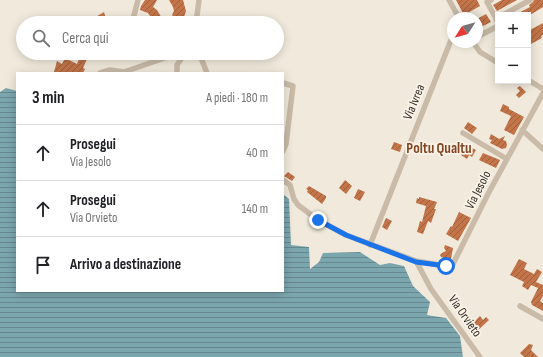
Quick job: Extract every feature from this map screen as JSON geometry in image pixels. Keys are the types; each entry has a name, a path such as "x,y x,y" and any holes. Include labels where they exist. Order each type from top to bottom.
{"street":[{"path":"134,16 138,0"},
{"path":"197,16 198,0"},
{"path":"449,0 456,12"},
{"path":"492,0 487,2 495,14"},
{"path":"508,12 530,0"},
{"path":"483,34 495,27"},
{"name":"Via Ivrea","path":"370,244 448,48"},
{"path":"477,48 480,52 495,61"},
{"path":"103,72 110,70 124,72 159,60"},
{"path":"177,72 177,66 181,60"},
{"path":"202,60 207,72"},
{"path":"531,82 540,88 543,81"},
{"path":"284,83 293,86 286,144 284,149"},
{"name":"Via Jesolo","path":"416,262 446,266 453,264 522,130 543,93"},
{"path":"522,130 543,149"},
{"path":"463,133 507,159"},
{"path":"284,181 290,186 294,200 298,205 318,220 346,235 416,262"},
{"name":"Via Orvieto","path":"416,262 431,289 453,317 479,357"},
{"path":"520,306 543,319"}],"water":[{"path":"6,88 16,91 16,292 284,292 284,195 289,199 291,245 309,247 310,269 319,262 323,253 360,252 380,265 390,263 404,266 413,286 430,302 427,315 446,318 460,336 463,357 0,357 0,92"}],"building":[{"path":"145,0 157,0 153,7 161,16 150,16 148,13 140,10"},
{"path":"169,0 183,0 186,11 184,16 173,16 173,7"},
{"path":"456,0 477,0 480,6 469,12 462,12"},
{"path":"502,0 517,0 497,11 493,5"},
{"path":"534,0 543,0 543,7 531,14 531,12 521,12 530,7 529,5"},
{"path":"104,12 105,16 97,16"},
{"path":"486,14 491,22 483,26 483,16"},
{"path":"543,23 542,38 531,44 531,29"},
{"path":"64,60 69,60 77,64 78,60 87,60 83,68 85,69 84,72 54,72 57,61 62,64"},
{"path":"520,86 526,92 519,98 516,95 520,91 517,88"},
{"path":"503,104 524,117 514,135 504,130 511,116 500,111"},
{"path":"468,122 477,128 472,134 464,128"},
{"path":"491,134 499,139 505,136 503,140 506,141 506,148 502,149 490,143 492,140 489,139"},
{"path":"394,142 402,145 400,152 391,149"},
{"path":"466,145 476,150 472,157 469,155 467,159 461,155"},
{"path":"483,153 500,160 496,168 479,160"},
{"path":"288,172 295,177 292,181 284,176"},
{"path":"345,180 352,186 346,194 339,188"},
{"path":"309,186 326,196 322,204 307,192 308,190 306,189"},
{"path":"358,189 365,192 360,201 354,198"},
{"path":"419,197 437,202 431,223 428,221 423,234 417,232 420,221 422,222 426,206 416,203 417,198 419,199"},
{"path":"459,212 471,218 458,241 446,234 451,226 452,227"},
{"path":"386,218 392,221 387,230 382,227"},
{"path":"445,245 453,248 451,259 449,260 441,257 440,255 446,251 444,248"},
{"path":"519,259 527,263 524,269 534,274 537,269 542,272 536,282 543,285 543,296 540,301 543,303 543,311 532,305 531,302 538,288 531,285 528,290 522,286 524,282 510,275"},
{"path":"480,316 483,320 486,317 489,320 474,334 471,330 475,327 472,324"},
{"path":"529,344 533,345 531,350 538,357 524,357 520,353"}],"district":[{"name":"Poltu Qualtu","path":"439,148"}],"route":[{"path":"318,220 346,235 416,262 446,266"}]}
